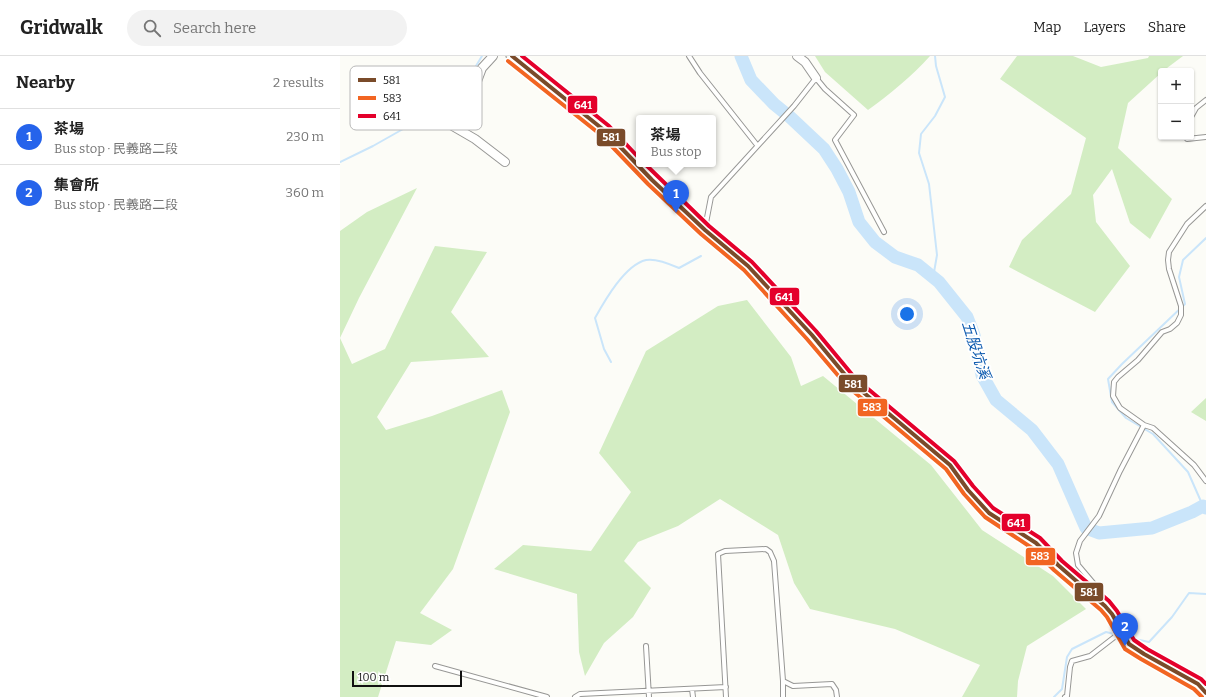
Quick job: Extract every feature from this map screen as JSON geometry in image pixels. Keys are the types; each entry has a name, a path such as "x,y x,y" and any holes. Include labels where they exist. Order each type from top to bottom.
{"main road":[{"path":"512,56 605,131 636,163"},
{"path":"640,167 705,230 748,266 812,335 852,382 950,465 968,490 989,513 1036,543 1058,565 1105,606 1112,614 1129,644 1198,684 1206,693"}],"street":[{"path":"482,68 493,56"},
{"path":"797,56 805,62 816,78"},
{"path":"460,130 475,139 505,162"}],"lane":[{"path":"689,56 757,145"},
{"path":"705,230 711,197 794,106 816,78 825,89 854,115 835,140 884,232"},
{"path":"1194,112 1206,100"},
{"path":"1194,138 1206,137"},
{"path":"1206,206 1187,224 1169,252 1169,269 1181,306 1181,315 1170,329 1162,332 1138,360 1118,377 1114,382 1113,396 1120,408 1144,425 1153,428 1194,466 1206,481"},
{"path":"1105,606 1100,591 1078,565 1076,553 1080,541 1099,516 1144,425"},
{"path":"726,697 718,554 725,551 766,549 770,552 774,561 783,697"},
{"path":"1065,697 1067,696 1072,661 1090,656 1122,633"},
{"path":"646,646 649,697"},
{"path":"435,666 547,697"},
{"path":"783,681 793,686 832,684 836,690 837,697"},
{"path":"575,697 580,694 613,695 726,687"},
{"path":"692,689 693,697"}],"green space":[{"path":"815,56 930,56 916,71 868,110 825,72"},
{"path":"1017,56 1073,56 1101,67 1148,58 1149,56 1183,56 1167,68 1158,68 1158,76 1128,103 1118,148 1172,199 1150,239 1130,223 1112,169 1093,195 1096,222 1130,266 1095,312 1009,267 1022,240 1071,194 1086,138 1000,79"},
{"path":"417,188 359,298 340,338 340,231 367,212"},
{"path":"435,246 487,252 451,312 489,357 411,362 377,417 386,430 432,416 502,390 510,412 453,569 420,613 452,630 431,645 396,641 378,697 340,697 340,338 352,364 385,349"},
{"path":"747,300 791,357 801,386 823,376 931,465 982,530 1053,576 1086,609 1027,646 1018,681 1017,697 962,697 980,665 895,629 810,609 794,583 778,535 720,499 678,526 638,542 624,561 651,588 633,617 604,643 585,676 579,652 577,594 494,569 523,545 591,551 631,492 599,453 646,351 718,306"},
{"path":"1206,398 1206,421 1191,412"}],"waterway":[{"path":"476,66 482,56"},
{"name":"五股坑溪","path":"741,56 751,80 774,104 824,149 849,192 859,222 875,242 895,257 918,265 939,282 967,317 974,335 982,375 996,400 1032,430 1058,464 1086,528 1099,533 1152,528 1203,506 1206,508"},
{"path":"933,278 937,255 929,184 919,153 921,134 935,116 945,97 936,66 935,56"},
{"path":"340,162 401,130"},
{"path":"1203,506 1188,472 1153,434 1126,418 1112,402 1108,379 1185,304 1179,277 1183,260 1206,238"},
{"path":"611,362 604,349 595,318 616,284 638,263 646,260 667,263 679,268 701,256"},
{"path":"1130,638 1149,642 1172,617 1189,593 1206,594"},
{"path":"1054,697 1062,689 1067,657 1072,649 1106,632 1118,635"}],"transit line":[{"name":"581","path":"512,56 605,131 636,163"},
{"name":"641","path":"522,56 609,126 636,155"},
{"name":"583","path":"508,61 601,135 648,184 701,234 744,270 807,339 847,386 946,469 964,494 985,517 1032,548 1054,570 1101,610 1107,617 1125,649 1194,689 1202,697"},
{"name":"581","path":"640,167 705,230 748,266 812,335 851,382 950,465 968,490 989,513 1036,543 1058,565 1105,606 1112,614 1129,644 1198,684 1206,693"},
{"name":"641","path":"648,167 709,226 752,262 816,331 855,378 954,461 973,486 993,508 1040,538 1062,561 1109,601 1117,611 1134,640 1147,649 1201,679 1206,684"}],"place":[{"name":"茶場","path":"676,213"},
{"name":"集會所","path":"1125,646"}]}
